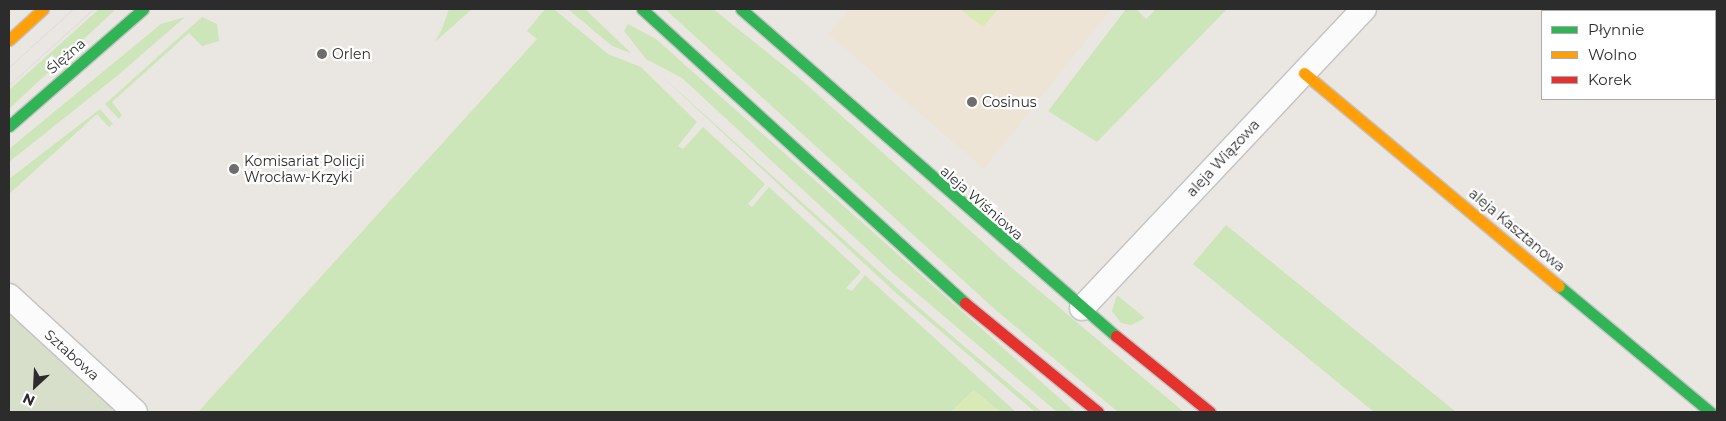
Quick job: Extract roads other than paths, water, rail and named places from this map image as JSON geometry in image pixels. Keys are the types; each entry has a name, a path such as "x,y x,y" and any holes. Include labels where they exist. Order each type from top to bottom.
{"main road":[{"path":"9,40 44,9"},
{"name":"Ślężna","path":"9,126 143,9"},
{"path":"642,9 990,326 1098,412"},
{"name":"aleja Wiśniowa","path":"741,9 1082,308 1210,412"},
{"name":"aleja Kasztanowa","path":"1304,73 1710,412"}],"street":[{"name":"aleja Wiązowa","path":"1082,308 1364,9"},
{"name":"Sztabowa","path":"9,296 135,412"}],"tram line":[{"path":"9,67 73,9"},
{"path":"9,85 93,9"}],"place":[{"name":"Orlen","path":"322,54"},
{"name":"Cosinus","path":"972,102"},
{"name":"Komisariat Policji Wrocław-Krzyki","path":"234,169"}]}
